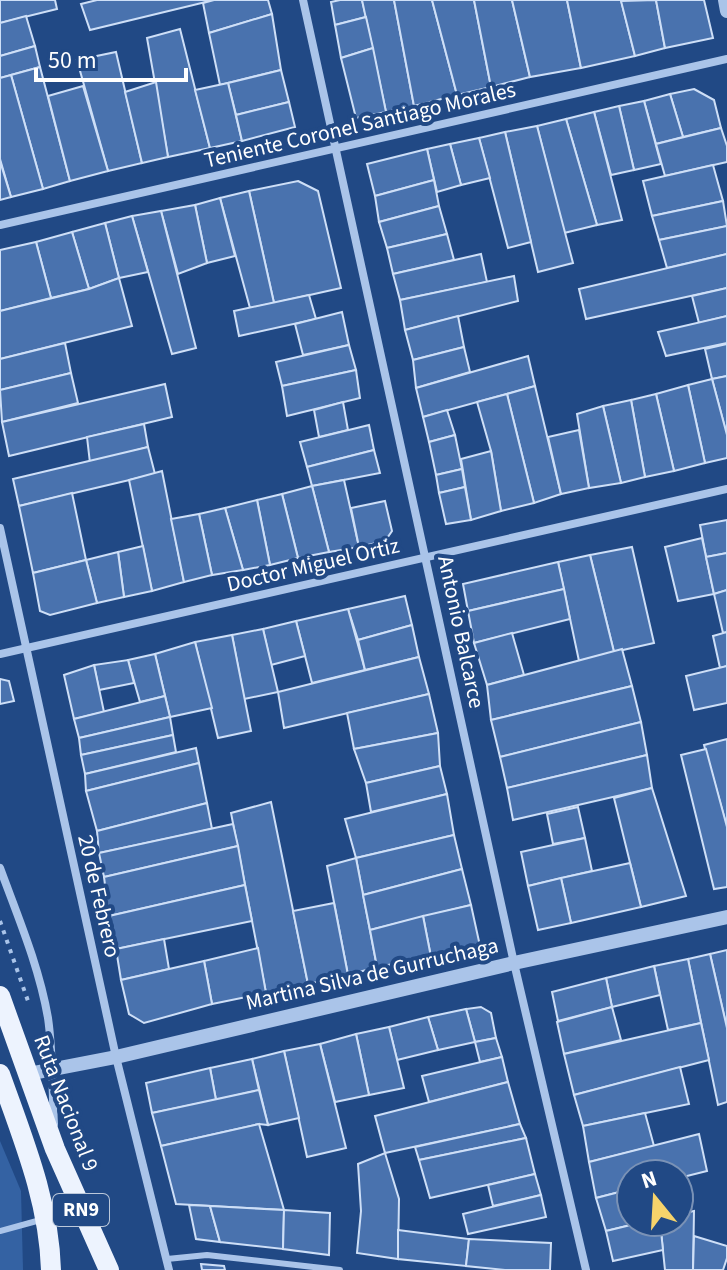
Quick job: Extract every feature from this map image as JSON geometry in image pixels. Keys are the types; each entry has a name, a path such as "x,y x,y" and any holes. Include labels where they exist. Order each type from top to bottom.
{"main road":[{"name":"Ruta Nacional 9","path":"0,996 55,1149 109,1270"},
{"name":"RN9","path":"0,1074 40,1188 47,1218 51,1270"}],"street":[{"name":"Antonio Balcarce","path":"303,0 514,963 586,1270"},
{"path":"725,0 727,11"},
{"name":"Teniente Coronel Santiago Morales","path":"0,225 727,59"},
{"name":"Doctor Miguel Ortiz","path":"0,654 727,489"},
{"name":"20 de Febrero","path":"0,528 116,1057 169,1270"},
{"path":"0,868 40,980 50,1036 55,1149"},
{"name":"Martina Silva de Gurruchaga","path":"28,1074 116,1057 514,963 727,917"}],"lane":[{"path":"0,1231 47,1218"},
{"path":"167,1259 207,1255 340,1270"}],"path":[{"path":"0,921 30,1004"}],"shaded area":[{"path":"0,1141 21,1191 23,1270 0,1270"}],"building":[{"path":"0,0 55,0 57,9 0,23"},
{"path":"97,0 214,0 90,30 81,4"},
{"path":"214,0 268,0 272,14 209,33 203,3"},
{"path":"362,0 366,17 335,25 331,2"},
{"path":"362,0 394,0 414,106 386,112"},
{"path":"394,0 432,0 457,95 414,106"},
{"path":"432,0 474,0 491,87 457,95"},
{"path":"474,0 512,0 530,77 491,87"},
{"path":"512,0 567,0 581,68 530,77"},
{"path":"567,0 621,0 635,56 581,68"},
{"path":"656,0 665,48 635,56 621,1"},
{"path":"656,0 704,0 713,38 665,48"},
{"path":"272,14 281,70 220,85 209,33"},
{"path":"26,16 35,46 0,56 0,23"},
{"path":"366,17 373,48 341,58 335,25"},
{"path":"180,29 210,148 168,157 147,38"},
{"path":"35,46 40,67 0,78 0,56"},
{"path":"373,48 386,112 356,118 341,58"},
{"path":"116,52 142,163 108,171 77,60"},
{"path":"40,67 70,181 43,189 11,75"},
{"path":"281,70 289,102 236,115 228,83"},
{"path":"11,75 43,189 11,197 0,159 0,78"},
{"path":"156,82 168,157 142,163 125,92"},
{"path":"228,83 242,141 210,148 195,90"},
{"path":"83,86 108,171 70,181 48,96"},
{"path":"694,89 714,100 721,128 683,137 670,94"},
{"path":"670,94 683,137 656,144 644,101"},
{"path":"644,101 661,164 634,170 619,106"},
{"path":"289,102 295,127 242,141 236,115"},
{"path":"619,106 634,170 611,175 594,112"},
{"path":"594,112 622,220 597,225 566,119"},
{"path":"566,119 597,225 564,233 537,126"},
{"path":"537,126 573,263 538,272 505,132"},
{"path":"721,128 727,146 727,162 665,176 656,144"},
{"path":"505,132 531,242 508,248 479,138"},
{"path":"479,138 490,178 461,185 450,144"},
{"path":"450,144 461,185 437,192 427,149"},
{"path":"427,149 434,180 375,196 367,164"},
{"path":"0,161 11,197 0,200"},
{"path":"713,165 723,201 652,216 643,181"},
{"path":"434,180 439,206 379,222 375,196"},
{"path":"298,181 318,191 341,288 274,303 249,191"},
{"path":"249,191 274,303 250,308 220,198"},
{"path":"220,198 235,256 207,263 195,205"},
{"path":"723,201 727,226 659,240 652,216"},
{"path":"195,205 207,263 178,274 161,211"},
{"path":"439,206 447,234 387,248 379,222"},
{"path":"161,211 196,348 172,354 132,216"},
{"path":"132,216 148,272 119,278 105,223"},
{"path":"105,223 119,278 89,289 72,232"},
{"path":"727,226 727,254 667,268 659,240"},
{"path":"72,232 89,289 51,298 36,242"},
{"path":"447,234 454,260 393,274 387,248"},
{"path":"36,242 51,298 0,311 0,250"},
{"path":"481,254 487,282 400,300 393,274"},
{"path":"727,254 727,288 586,319 579,289"},
{"path":"514,276 518,301 405,330 400,300"},
{"path":"119,278 132,326 0,359 0,311 89,289"},
{"path":"727,288 727,316 699,323 692,296"},
{"path":"309,295 316,319 239,336 234,311"},
{"path":"342,312 349,345 303,355 295,324"},
{"path":"458,316 464,347 413,360 405,330"},
{"path":"727,316 727,343 666,356 658,332"},
{"path":"65,343 71,373 0,390 0,359"},
{"path":"727,344 727,376 712,379 705,349"},
{"path":"349,345 356,370 282,386 276,362"},
{"path":"464,347 470,372 416,388 413,360"},
{"path":"528,356 535,386 423,417 416,388"},
{"path":"356,370 360,398 287,416 282,386"},
{"path":"71,373 78,403 2,422 0,390"},
{"path":"727,376 727,435 712,379"},
{"path":"712,379 727,435 727,458 705,463 688,385"},
{"path":"165,384 172,417 9,456 2,422"},
{"path":"688,385 705,463 674,471 656,394"},
{"path":"535,386 561,494 534,503 507,394"},
{"path":"507,394 534,503 501,511 491,451 477,402"},
{"path":"656,394 674,471 645,477 631,400"},
{"path":"631,400 645,477 621,483 603,406"},
{"path":"343,402 348,430 319,437 314,410"},
{"path":"603,406 621,483 589,488 577,414"},
{"path":"447,410 455,435 429,442 423,417"},
{"path":"144,424 148,447 90,463 87,437"},
{"path":"369,425 374,450 307,467 300,442"},
{"path":"579,430 589,488 561,494 548,437"},
{"path":"455,435 462,469 436,475 429,442"},
{"path":"148,447 155,474 19,506 13,479"},
{"path":"374,450 380,473 312,486 307,467"},
{"path":"491,451 501,511 471,520 461,459"},
{"path":"462,469 465,487 439,493 436,475"},
{"path":"162,471 184,582 152,591 129,480"},
{"path":"344,480 359,547 329,552 312,486"},
{"path":"312,486 329,552 298,558 282,494"},
{"path":"465,487 471,520 446,524 439,493"},
{"path":"72,493 86,560 33,573 19,506"},
{"path":"282,494 298,558 270,565 257,500"},
{"path":"257,500 270,565 243,570 225,508"},
{"path":"385,501 392,531 385,541 359,547 351,508"},
{"path":"225,508 243,570 212,575 199,514"},
{"path":"199,514 212,575 184,582 171,519"},
{"path":"727,520 727,553 706,557 700,525"},
{"path":"702,538 714,594 678,601 665,547"},
{"path":"143,546 152,591 124,597 118,552"},
{"path":"632,547 654,643 614,652 590,555"},
{"path":"118,552 124,597 97,603 86,560"},
{"path":"727,553 727,590 714,594 706,557"},
{"path":"590,555 614,652 579,661 558,562"},
{"path":"86,560 97,603 50,615 40,611 33,573"},
{"path":"558,562 564,589 468,611 463,584"},
{"path":"564,589 570,619 474,643 468,611"},
{"path":"727,590 727,632 723,633 714,594"},
{"path":"405,596 412,625 358,640 348,609"},
{"path":"348,609 365,670 312,683 296,621"},
{"path":"296,621 305,656 271,665 263,629"},
{"path":"412,625 419,657 365,670 358,640"},
{"path":"263,629 278,692 244,699 232,635"},
{"path":"727,632 727,666 720,668 713,636"},
{"path":"512,633 524,675 487,685 474,643"},
{"path":"232,635 251,731 218,738 195,642"},
{"path":"195,642 212,708 170,717 155,654"},
{"path":"622,649 632,686 491,720 487,685"},
{"path":"155,654 165,696 140,702 128,660"},
{"path":"419,657 429,694 284,728 278,692"},
{"path":"128,660 134,683 99,690 94,665"},
{"path":"94,665 104,712 74,719 64,675"},
{"path":"727,666 727,703 694,710 686,676"},
{"path":"0,679 9,681 14,701 0,704"},
{"path":"632,686 641,722 500,757 491,720"},
{"path":"429,694 438,733 354,749 347,713"},
{"path":"165,696 170,717 79,738 74,719"},
{"path":"170,717 173,735 81,755 79,738"},
{"path":"641,722 647,755 507,788 500,757"},
{"path":"438,733 440,766 366,783 354,749"},
{"path":"173,735 176,752 85,774 81,755"},
{"path":"727,739 727,827 704,745"},
{"path":"196,748 199,763 86,791 85,774"},
{"path":"706,749 727,827 727,887 714,889 681,755"},
{"path":"647,755 652,788 513,820 507,788"},
{"path":"199,763 207,803 97,831 86,791"},
{"path":"440,766 447,794 371,812 366,783"},
{"path":"652,788 686,896 641,907 614,798"},
{"path":"447,794 454,835 356,858 345,819"},
{"path":"271,802 308,984 266,993 231,813"},
{"path":"207,803 212,829 99,853 97,831"},
{"path":"578,807 585,838 553,844 547,814"},
{"path":"233,824 238,846 104,877 99,853"},
{"path":"454,835 462,869 363,895 356,858"},
{"path":"585,838 592,871 528,886 521,852"},
{"path":"238,846 245,885 109,916 104,877"},
{"path":"356,858 377,967 348,975 327,866"},
{"path":"630,863 641,907 571,923 561,878"},
{"path":"462,869 471,905 370,930 363,895"},
{"path":"561,878 571,923 538,930 528,886"},
{"path":"245,885 252,921 116,949 109,916"},
{"path":"334,903 348,975 308,984 293,911"},
{"path":"471,905 480,946 431,957 423,916"},
{"path":"423,916 431,957 377,967 370,930"},
{"path":"164,939 169,969 121,980 116,949"},
{"path":"258,948 266,993 212,1004 204,961"},
{"path":"727,950 727,1028 710,954"},
{"path":"710,954 727,1028 727,1102 718,1105 688,959"},
{"path":"688,959 701,1023 668,1030 654,966"},
{"path":"204,961 212,1004 144,1023 129,1014 121,980"},
{"path":"654,966 660,995 612,1007 606,978"},
{"path":"606,978 612,1007 558,1021 552,992"},
{"path":"481,1007 491,1013 496,1038 475,1042 466,1009"},
{"path":"612,1007 621,1040 564,1054 557,1022"},
{"path":"466,1009 475,1042 438,1050 428,1017"},
{"path":"428,1017 438,1050 397,1060 389,1027"},
{"path":"701,1023 709,1060 574,1095 564,1054"},
{"path":"389,1027 404,1088 369,1095 356,1034"},
{"path":"356,1034 369,1095 335,1102 320,1044"},
{"path":"496,1038 502,1057 480,1062 475,1042"},
{"path":"320,1044 346,1148 307,1157 284,1051"},
{"path":"284,1051 299,1118 268,1125 252,1059"},
{"path":"502,1057 508,1082 429,1102 422,1076"},
{"path":"252,1059 259,1090 216,1100 210,1068"},
{"path":"680,1067 689,1104 583,1126 574,1095"},
{"path":"210,1068 216,1100 152,1113 146,1083"},
{"path":"508,1082 520,1124 385,1153 375,1116"},
{"path":"259,1090 268,1125 259,1124 161,1146 152,1113"},
{"path":"645,1113 654,1146 589,1162 583,1126"},
{"path":"259,1124 284,1210 176,1204 161,1146"},
{"path":"520,1124 526,1138 419,1160 415,1147"},
{"path":"699,1134 707,1171 695,1174 695,1158 615,1158 615,1193 596,1198 589,1162"},
{"path":"526,1138 535,1174 430,1198 419,1160"},
{"path":"385,1153 399,1199 398,1259 357,1253 361,1211 358,1164"},
{"path":"535,1174 541,1195 493,1206 488,1185"},
{"path":"615,1193 615,1229 606,1231 596,1198"},
{"path":"541,1195 546,1217 468,1234 463,1214"},
{"path":"189,1205 210,1206 220,1242 196,1239"},
{"path":"210,1206 284,1210 283,1249 220,1242"},
{"path":"284,1210 330,1213 329,1255 283,1249"},
{"path":"615,1229 615,1238 662,1238 663,1250 613,1261 606,1231"},
{"path":"398,1230 469,1239 466,1266 398,1259"},
{"path":"695,1236 727,1246 723,1270 693,1270"},
{"path":"662,1238 694,1238 693,1270 665,1270"},
{"path":"469,1239 551,1243 550,1270 466,1266"},
{"path":"201,1264 224,1266 225,1270 202,1270"}]}
